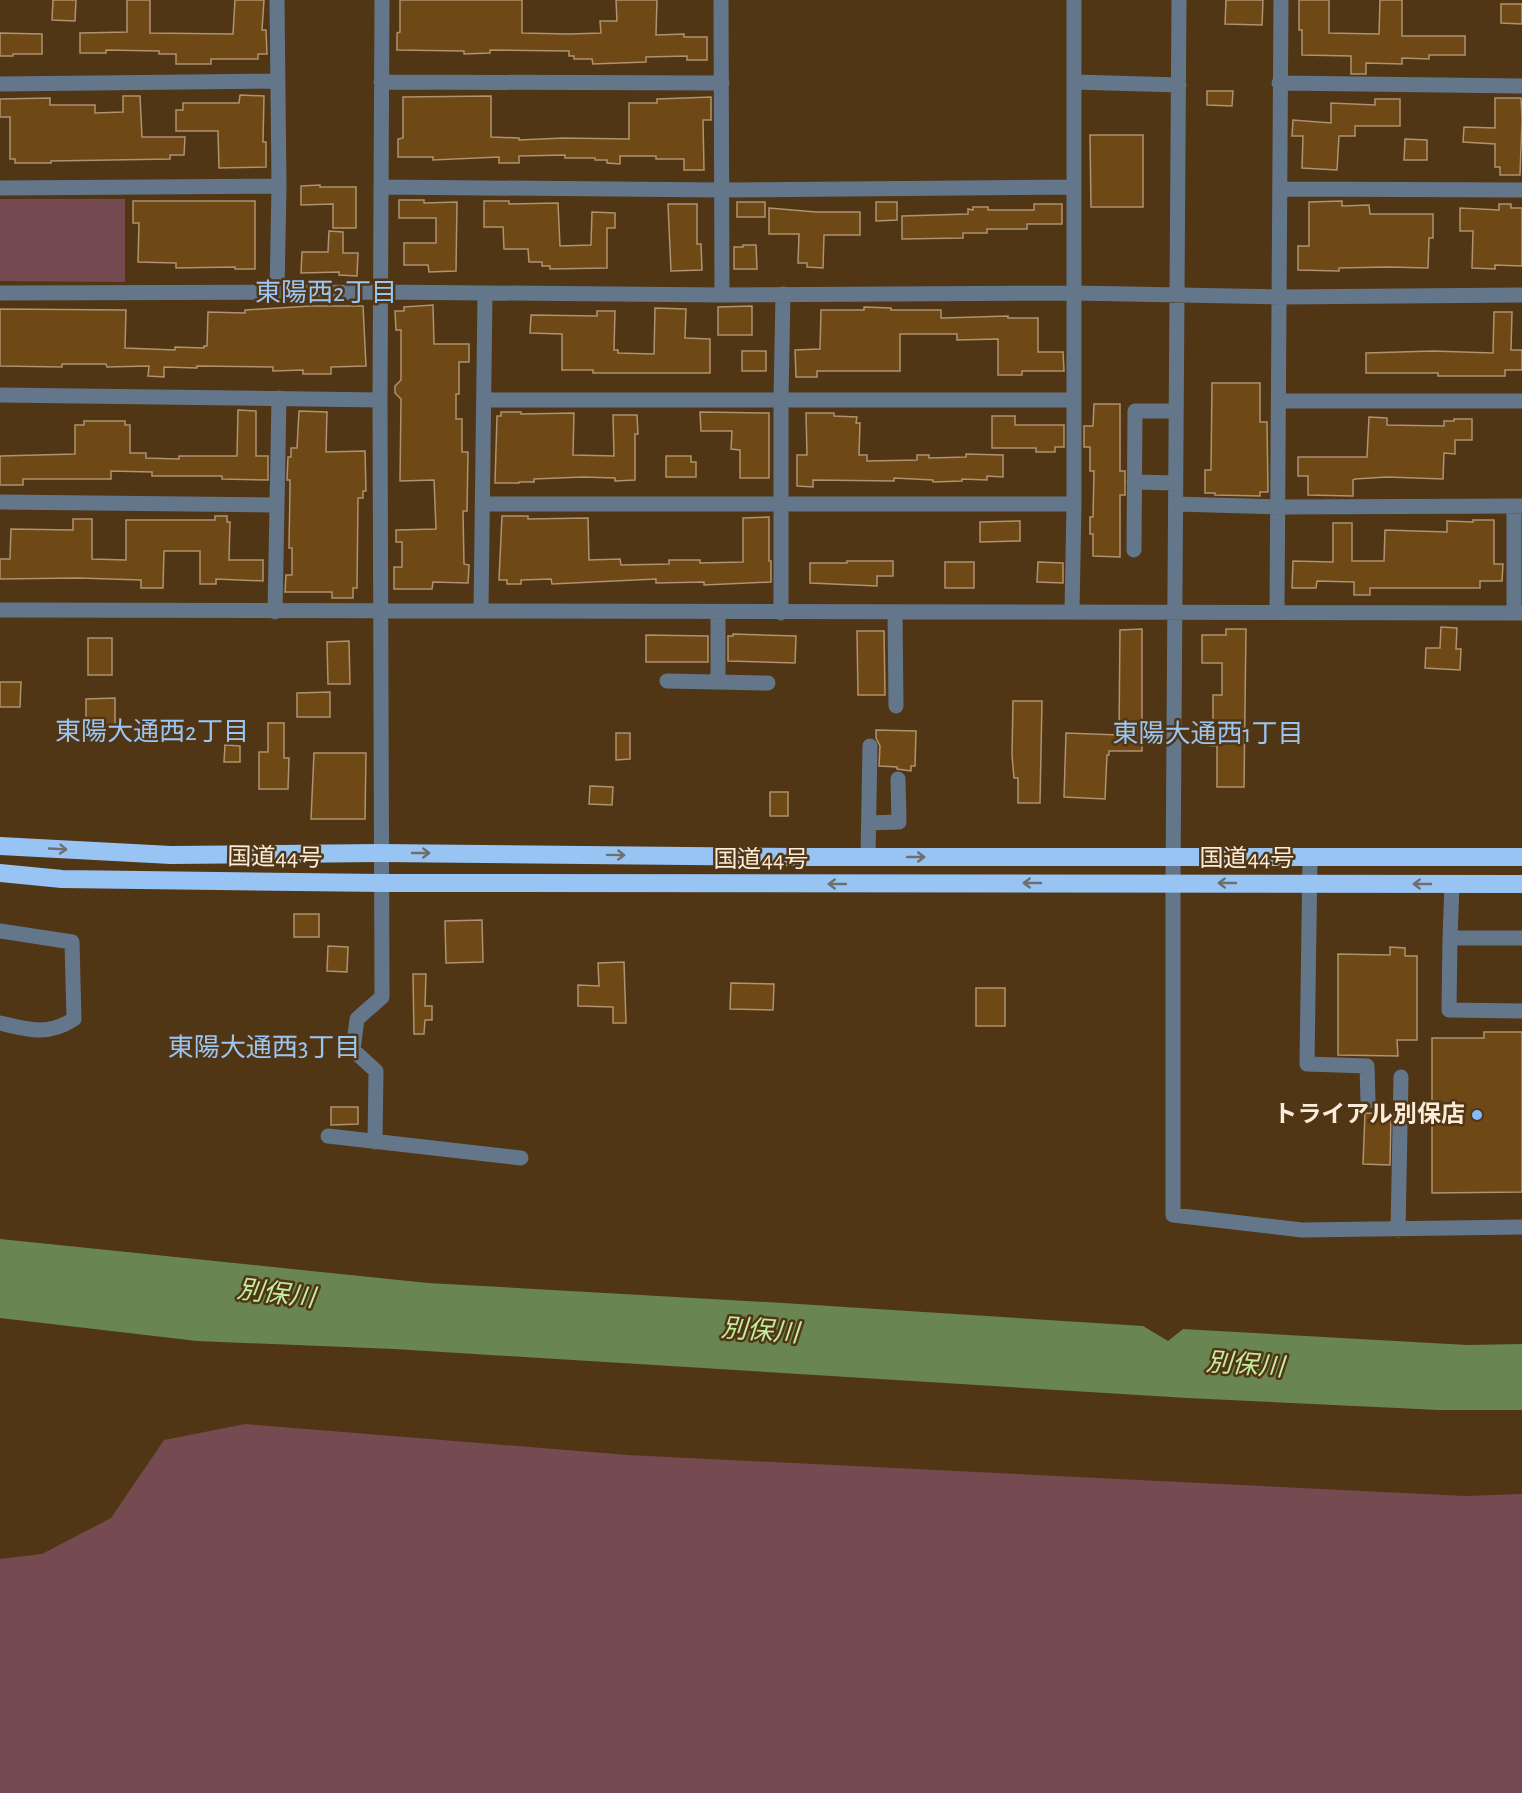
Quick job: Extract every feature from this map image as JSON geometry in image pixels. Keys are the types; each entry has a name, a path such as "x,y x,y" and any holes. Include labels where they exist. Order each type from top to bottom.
{"highway":[{"name":"国道44号","path":"0,846 171,855 380,853 868,857 1522,857"},
{"name":"国道44号","path":"0,873 62,879 381,883 1522,884"}],"street":[{"path":"277,0 276,81 279,186 277,292"},
{"path":"375,1142 376,1071 353,1050 357,1019 382,997 380,400 382,0"},
{"path":"721,0 722,295"},
{"path":"1072,612 1074,0"},
{"path":"1179,0 1173,1215 1302,1230 1522,1227"},
{"path":"1277,612 1281,0"},
{"path":"0,84 276,81"},
{"path":"381,82 722,82"},
{"path":"1075,82 1179,85"},
{"path":"1279,83 1522,86"},
{"path":"0,188 279,186"},
{"path":"382,187 720,189 1073,187"},
{"path":"1280,189 1522,190"},
{"path":"0,292 722,295 1074,293 1280,297 1522,295"},
{"path":"481,611 485,294"},
{"path":"781,613 783,294"},
{"path":"0,395 380,400"},
{"path":"275,612 279,398"},
{"path":"485,400 1073,400"},
{"path":"1280,401 1522,401"},
{"path":"1134,550 1135,411 1176,411"},
{"path":"1134,483 1176,483"},
{"path":"0,502 276,505"},
{"path":"482,504 1074,504"},
{"path":"0,610 1518,613 1518,506 1278,507 1176,504"},
{"path":"718,612 718,682"},
{"path":"895,612 896,706"},
{"path":"667,681 768,683"},
{"path":"868,857 870,746"},
{"path":"868,823 899,822 898,779"},
{"path":"1310,857 1307,1064 1367,1066 1368,1101"},
{"path":"1452,884 1449,1010 1522,1011"},
{"path":"0,931 72,942 74,1019 59,1029 29,1030 0,1023"},
{"path":"1450,938 1522,938"},
{"path":"1398,1230 1401,1077"},
{"path":"328,1136 521,1158"}],"shaded area":[{"path":"0,199 125,199 125,282 0,281"},
{"path":"245,1424 628,1455 1465,1496 1522,1494 1522,1793 0,1793 0,1559 42,1554 111,1518 164,1440"}],"water":[{"name":"別保川","path":"0,1239 428,1283 1143,1326 1168,1341 1183,1329 1467,1345 1522,1344 1522,1410 1439,1410 1187,1398 394,1349 197,1341 0,1318"}],"building":[{"path":"53,0 76,0 75,21 52,20"},
{"path":"127,0 150,0 150,33 233,34 235,0 264,0 262,30 266,30 267,54 258,54 258,59 211,59 211,64 176,64 176,54 159,54 159,51 106,50 106,53 80,53 80,33 127,32"},
{"path":"400,0 522,0 522,33 569,34 601,33 600,21 617,21 616,0 657,0 656,35 684,34 684,37 707,37 707,60 687,60 687,56 646,57 646,62 593,64 592,59 574,59 574,56 569,56 569,51 490,50 490,53 464,54 464,51 397,50 397,33 400,32"},
{"path":"1226,0 1263,0 1262,25 1225,24"},
{"path":"1299,0 1329,0 1329,33 1379,34 1380,0 1402,0 1402,36 1465,36 1465,55 1429,55 1429,59 1402,58 1402,64 1366,63 1366,74 1351,74 1351,56 1302,55"},
{"path":"1501,4 1522,4 1522,24 1501,23"},
{"path":"0,33 42,34 42,54 0,56"},
{"path":"1207,91 1233,91 1232,106 1207,105"},
{"path":"240,95 264,96 263,142 266,142 266,167 219,168 218,131 176,131 176,110 183,110 183,103 239,103"},
{"path":"123,96 140,96 142,137 185,137 184,155 170,155 170,159 51,161 51,163 15,163 15,159 10,159 10,117 0,117 0,99 50,98 50,105 95,105 95,113 123,112"},
{"path":"491,96 491,137 519,138 519,140 629,139 629,103 657,103 657,99 711,97 711,120 703,120 704,170 684,170 684,159 656,159 656,156 620,156 620,164 607,163 607,160 595,160 595,158 565,158 565,155 519,156 519,163 499,163 499,157 433,160 433,157 398,157 398,139 403,138 403,97"},
{"path":"1495,98 1521,98 1520,175 1500,175 1500,167 1495,167 1495,144 1463,142 1464,127 1495,128"},
{"path":"1375,99 1400,99 1400,126 1355,126 1355,136 1339,136 1337,170 1302,168 1303,136 1292,136 1293,120 1331,123 1331,103 1375,105"},
{"path":"1090,135 1143,135 1143,207 1091,207"},
{"path":"1405,139 1427,140 1427,160 1404,160"},
{"path":"320,185 320,187 356,187 356,228 333,228 333,204 301,205 301,186"},
{"path":"399,200 424,200 424,203 457,202 456,271 429,272 428,265 404,265 404,243 436,243 436,218 399,218"},
{"path":"133,201 255,201 255,269 176,268 176,263 138,262 139,223 133,223"},
{"path":"484,201 509,201 509,204 558,203 560,246 591,245 592,212 615,213 615,228 607,228 607,268 550,269 550,266 542,266 542,262 529,262 528,249 504,249 503,227 484,227"},
{"path":"1342,201 1342,206 1369,205 1370,214 1433,214 1433,238 1429,238 1428,268 1298,270 1298,246 1309,246 1309,202"},
{"path":"737,202 765,202 765,217 737,217"},
{"path":"876,202 897,202 897,220 876,221"},
{"path":"668,204 697,204 697,244 701,244 702,270 671,271"},
{"path":"1034,204 1062,204 1062,224 1027,224 1027,229 987,229 987,233 963,233 963,238 902,239 902,216 968,214 968,209 973,210 973,207 988,207 988,210 1034,210"},
{"path":"1499,204 1511,204 1511,208 1522,208 1522,266 1495,265 1495,269 1472,268 1473,231 1460,231 1460,208 1499,210"},
{"path":"769,208 816,212 860,212 860,235 824,235 823,268 807,267 807,263 798,263 799,234 769,234"},
{"path":"329,231 343,232 343,253 358,253 357,276 339,275 339,272 301,273 302,252 328,252"},
{"path":"743,245 756,245 757,269 734,269 734,247 743,247"},
{"path":"433,305 434,344 469,344 469,362 459,362 459,394 456,394 456,419 462,419 462,452 468,452 467,511 463,511 464,564 469,565 468,583 433,582 432,589 394,589 394,567 402,567 402,542 396,542 396,530 436,529 434,480 400,481 401,399 395,393 395,386 401,380 401,330 396,330 395,311 404,311 404,307"},
{"path":"363,306 366,366 331,367 331,374 303,374 303,370 273,371 273,367 164,367 164,377 148,376 149,366 107,367 106,364 62,364 62,367 0,366 0,309 126,310 125,348 175,350 175,347 204,348 207,346 208,312 245,313 245,310"},
{"path":"752,306 752,335 718,335 718,307"},
{"path":"864,307 891,308 891,310 941,310 941,318 1008,316 1008,318 1038,318 1038,352 1063,352 1064,371 1022,371 1022,375 998,375 998,339 957,340 957,334 900,334 900,371 817,371 817,377 796,377 795,350 820,349 821,310 864,310"},
{"path":"655,308 686,309 685,338 710,339 710,373 593,373 593,370 562,370 562,334 530,333 531,315 597,316 597,311 615,311 614,350 618,350 618,353 654,354"},
{"path":"1494,312 1512,312 1511,350 1522,350 1522,370 1505,370 1505,376 1366,373 1366,353 1433,351 1493,353"},
{"path":"742,351 766,351 766,371 742,371"},
{"path":"1212,383 1260,383 1260,422 1267,422 1268,492 1260,492 1260,496 1205,493 1205,470 1211,470"},
{"path":"1094,404 1120,404 1120,471 1125,471 1125,495 1120,495 1120,557 1093,556 1090,517 1093,517 1094,471 1090,471 1090,447 1084,447 1084,426 1093,426"},
{"path":"238,410 256,411 256,456 268,456 268,480 222,479 222,476 152,476 152,472 111,471 111,479 23,479 23,485 0,485 0,456 75,454 75,425 84,425 84,421 125,421 125,425 130,425 130,453 146,453 146,458 237,456"},
{"path":"299,411 327,412 326,452 365,451 366,491 363,491 363,498 358,498 357,588 353,588 353,598 332,598 332,592 285,592 286,575 292,575 292,548 289,548 288,457 291,457 291,448 297,448"},
{"path":"501,412 574,413 573,455 614,456 613,415 637,415 635,480 615,481 615,478 583,477 495,483 497,416 501,416"},
{"path":"700,412 769,413 769,478 740,478 740,450 731,449 732,431 701,431"},
{"path":"806,413 834,413 834,416 857,417 856,423 860,423 859,455 867,455 867,461 917,460 917,455 929,455 929,458 966,457 966,454 1003,455 1003,477 987,476 987,480 962,479 962,481 933,482 933,480 894,478 894,481 813,480 813,487 797,486 797,455 807,455"},
{"path":"992,416 1015,416 1015,425 1064,425 1064,447 1055,447 1055,452 1036,452 1036,448 992,448"},
{"path":"1369,417 1387,418 1387,425 1444,426 1444,421 1472,419 1472,440 1455,440 1455,454 1444,453 1443,479 1387,477 1355,479 1353,480 1353,496 1308,495 1308,476 1298,476 1298,457 1367,457"},
{"path":"666,456 691,456 691,462 696,462 696,477 666,477"},
{"path":"215,516 227,516 227,522 230,522 229,560 263,560 263,581 216,579 216,584 200,584 200,551 164,551 163,588 141,588 141,580 0,579 0,559 10,559 11,529 73,530 73,519 92,519 92,559 126,560 126,520 215,520"},
{"path":"502,516 528,516 528,519 588,518 589,560 620,559 621,565 669,564 669,560 700,560 700,563 743,562 743,518 769,517 771,582 704,585 704,582 656,583 656,579 552,584 551,579 521,580 521,584 507,584 507,580 499,580"},
{"path":"1473,520 1494,520 1494,564 1503,564 1502,581 1480,581 1480,588 1370,588 1370,595 1354,595 1354,582 1317,581 1316,588 1292,588 1293,561 1333,562 1333,523 1352,523 1352,561 1384,561 1385,530 1447,532 1447,521 1473,522"},
{"path":"1020,521 1020,541 980,542 980,522"},
{"path":"847,561 893,561 893,576 877,576 877,586 810,583 810,563 847,563"},
{"path":"945,562 974,562 974,588 945,588"},
{"path":"1038,562 1063,563 1063,583 1037,582"},
{"path":"1441,627 1457,628 1456,649 1461,649 1460,670 1425,668 1426,648 1440,648"},
{"path":"1142,629 1142,751 1109,751 1105,799 1064,797 1066,733 1119,735 1120,630"},
{"path":"1226,629 1246,629 1244,787 1217,787 1217,746 1210,746 1210,728 1213,728 1213,695 1222,695 1222,663 1202,663 1202,635 1226,635"},
{"path":"857,631 884,631 885,695 858,695"},
{"path":"733,634 796,636 795,663 728,661 728,636 733,636"},
{"path":"646,635 708,636 708,662 646,662"},
{"path":"88,638 112,638 112,675 88,675"},
{"path":"349,641 350,684 328,684 327,642"},
{"path":"0,682 21,682 20,707 0,707"},
{"path":"330,692 330,717 297,717 297,693"},
{"path":"115,698 115,726 86,727 86,699"},
{"path":"1013,701 1042,701 1040,803 1018,803 1018,778 1014,778 1012,755"},
{"path":"268,723 284,723 284,758 289,758 288,789 259,789 259,752 268,752"},
{"path":"876,730 916,731 915,766 911,766 911,771 879,766 880,746 876,738"},
{"path":"616,733 630,733 630,759 616,760"},
{"path":"225,745 240,746 240,762 224,762"},
{"path":"314,753 366,753 365,819 311,819"},
{"path":"590,786 613,787 612,805 589,804"},
{"path":"770,792 788,792 788,816 770,816"},
{"path":"294,914 319,914 319,937 294,937"},
{"path":"482,920 483,962 446,963 445,921"},
{"path":"328,946 348,947 347,972 327,971"},
{"path":"1390,947 1405,948 1405,956 1417,956 1417,1040 1397,1040 1398,1056 1338,1055 1338,954 1390,955"},
{"path":"624,962 626,1023 613,1023 613,1007 578,1006 578,985 599,986 598,963"},
{"path":"413,974 426,974 425,1006 432,1006 432,1020 425,1020 424,1034 414,1034"},
{"path":"731,983 774,984 773,1010 730,1009"},
{"path":"976,988 1005,988 1005,1026 976,1026"},
{"name":"トライアル別保店","path":"1484,1032 1522,1032 1522,1192 1432,1193 1432,1038 1484,1038"},
{"path":"331,1107 358,1107 358,1124 331,1125"},
{"path":"1365,1113 1391,1114 1390,1165 1363,1164"}],"place":[{"name":"トライアル別保店","path":"1477,1115"}],"district":[{"name":"東陽西2丁目","path":"326,293"},
{"name":"東陽大通西2丁目","path":"152,732"},
{"name":"東陽大通西1丁目","path":"1208,734"},
{"name":"東陽大通西3丁目","path":"264,1048"}]}
